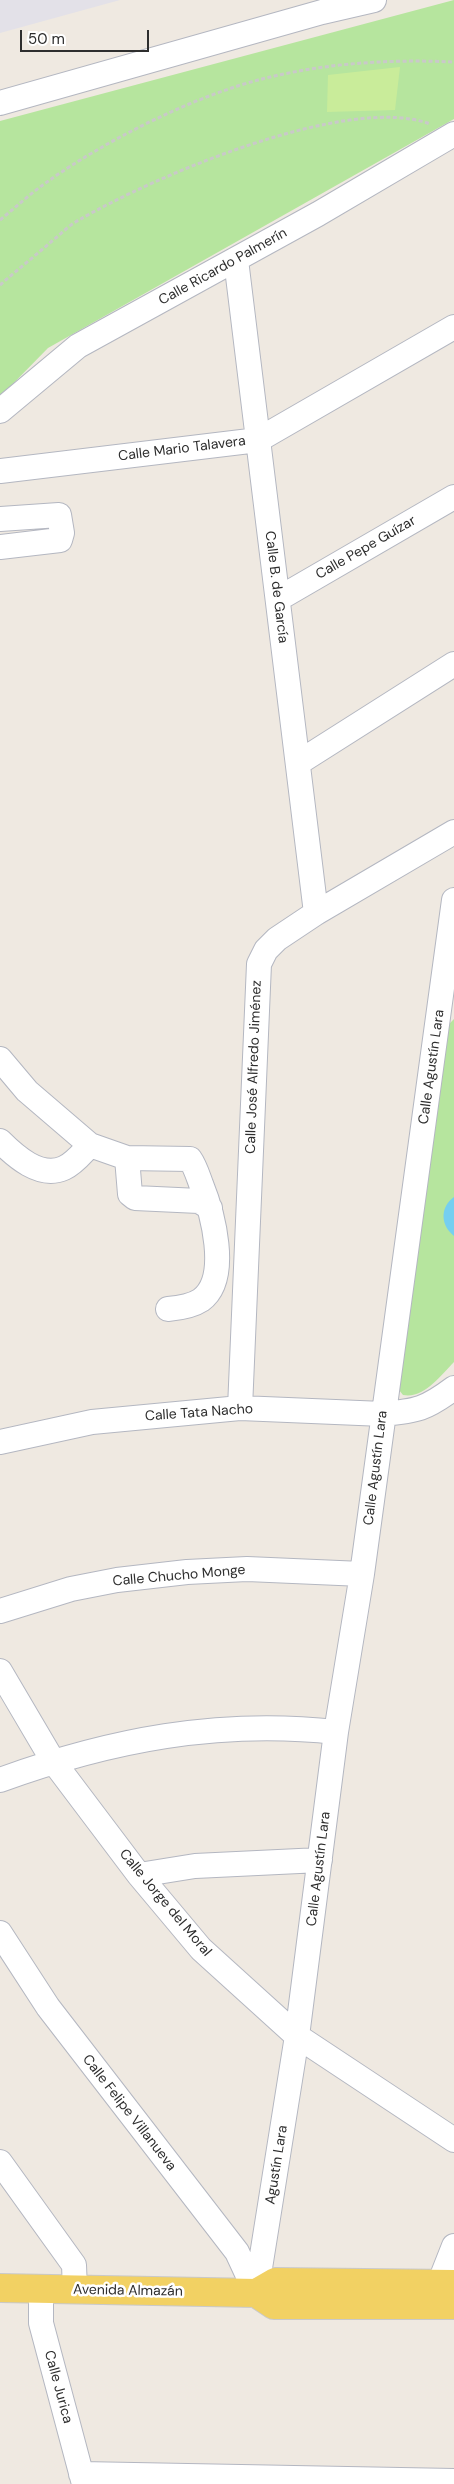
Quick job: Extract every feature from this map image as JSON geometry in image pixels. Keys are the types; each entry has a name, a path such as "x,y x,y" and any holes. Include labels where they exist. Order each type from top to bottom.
{"main road":[{"name":"Avenida Almazán","path":"0,2288 256,2293 275,2282 449,2291"}],"street":[{"path":"0,103 322,12 374,0"},
{"name":"Calle Ricardo Palmerín","path":"0,411 78,346 236,260 446,131"},
{"name":"Calle B. de García","path":"236,260 316,913"},
{"name":"Calle Mario Talavera","path":"0,471 258,440 454,327"},
{"name":"Calle Pepe Guízar","path":"278,599 454,497"},
{"path":"0,519 59,515 62,533 60,540 0,547"},
{"path":"298,762 454,664"},
{"name":"Calle José Alfredo Jiménez","path":"240,1408 259,964 263,955 277,940 316,913 454,832"},
{"name":"Calle Agustín Lara","path":"297,2036 336,1732 362,1574 382,1414 448,993 454,900"},
{"path":"0,1059 27,1091 90,1145 126,1158 190,1159 210,1208 216,1238 216,1268 212,1282 202,1299 180,1308 168,1309"},
{"path":"0,1141 18,1159 48,1170 62,1169 74,1162 90,1145"},
{"path":"126,1158 130,1194 135,1198 199,1201 210,1208"},
{"name":"Calle Tata Nacho","path":"0,1442 92,1422 240,1408 382,1414 425,1408 454,1388"},
{"name":"Calle Chucho Monge","path":"0,1611 71,1588 117,1580 178,1573 247,1569 362,1574"},
{"name":"Calle Jorge del Moral","path":"0,1671 53,1761 139,1875 201,1949 297,2036 454,2140"},
{"path":"0,1780 53,1761 160,1735 239,1727 277,1726 336,1732"},
{"path":"139,1875 195,1866 320,1860"},
{"name":"Calle Felipe Villanueva","path":"0,1933 48,2007 238,2252 256,2293"},
{"name":"Agustín Lara","path":"256,2293 297,2036"},
{"path":"0,2162 74,2265 75,2290"},
{"path":"449,2291 454,2246"},
{"name":"Calle Jurica","path":"41,2289 41,2323 82,2479"},
{"path":"82,2479 454,2481"}],"path":[{"path":"0,220 47,182 109,144 198,101 265,78 340,65 407,60 454,62"},
{"path":"0,285 77,220 208,158 334,122 378,117 414,118 446,131"}],"shaded area":[{"path":"0,0 120,0 0,33"}],"green space":[{"path":"454,0 454,119 48,348 0,397 0,121"},
{"path":"400,67 395,110 327,112 328,75"},
{"path":"454,1019 454,1362 425,1390 418,1394 403,1395 399,1390 449,1024"}],"water":[{"path":"454,1197 454,1236 446,1227 443,1216 446,1206"}]}
